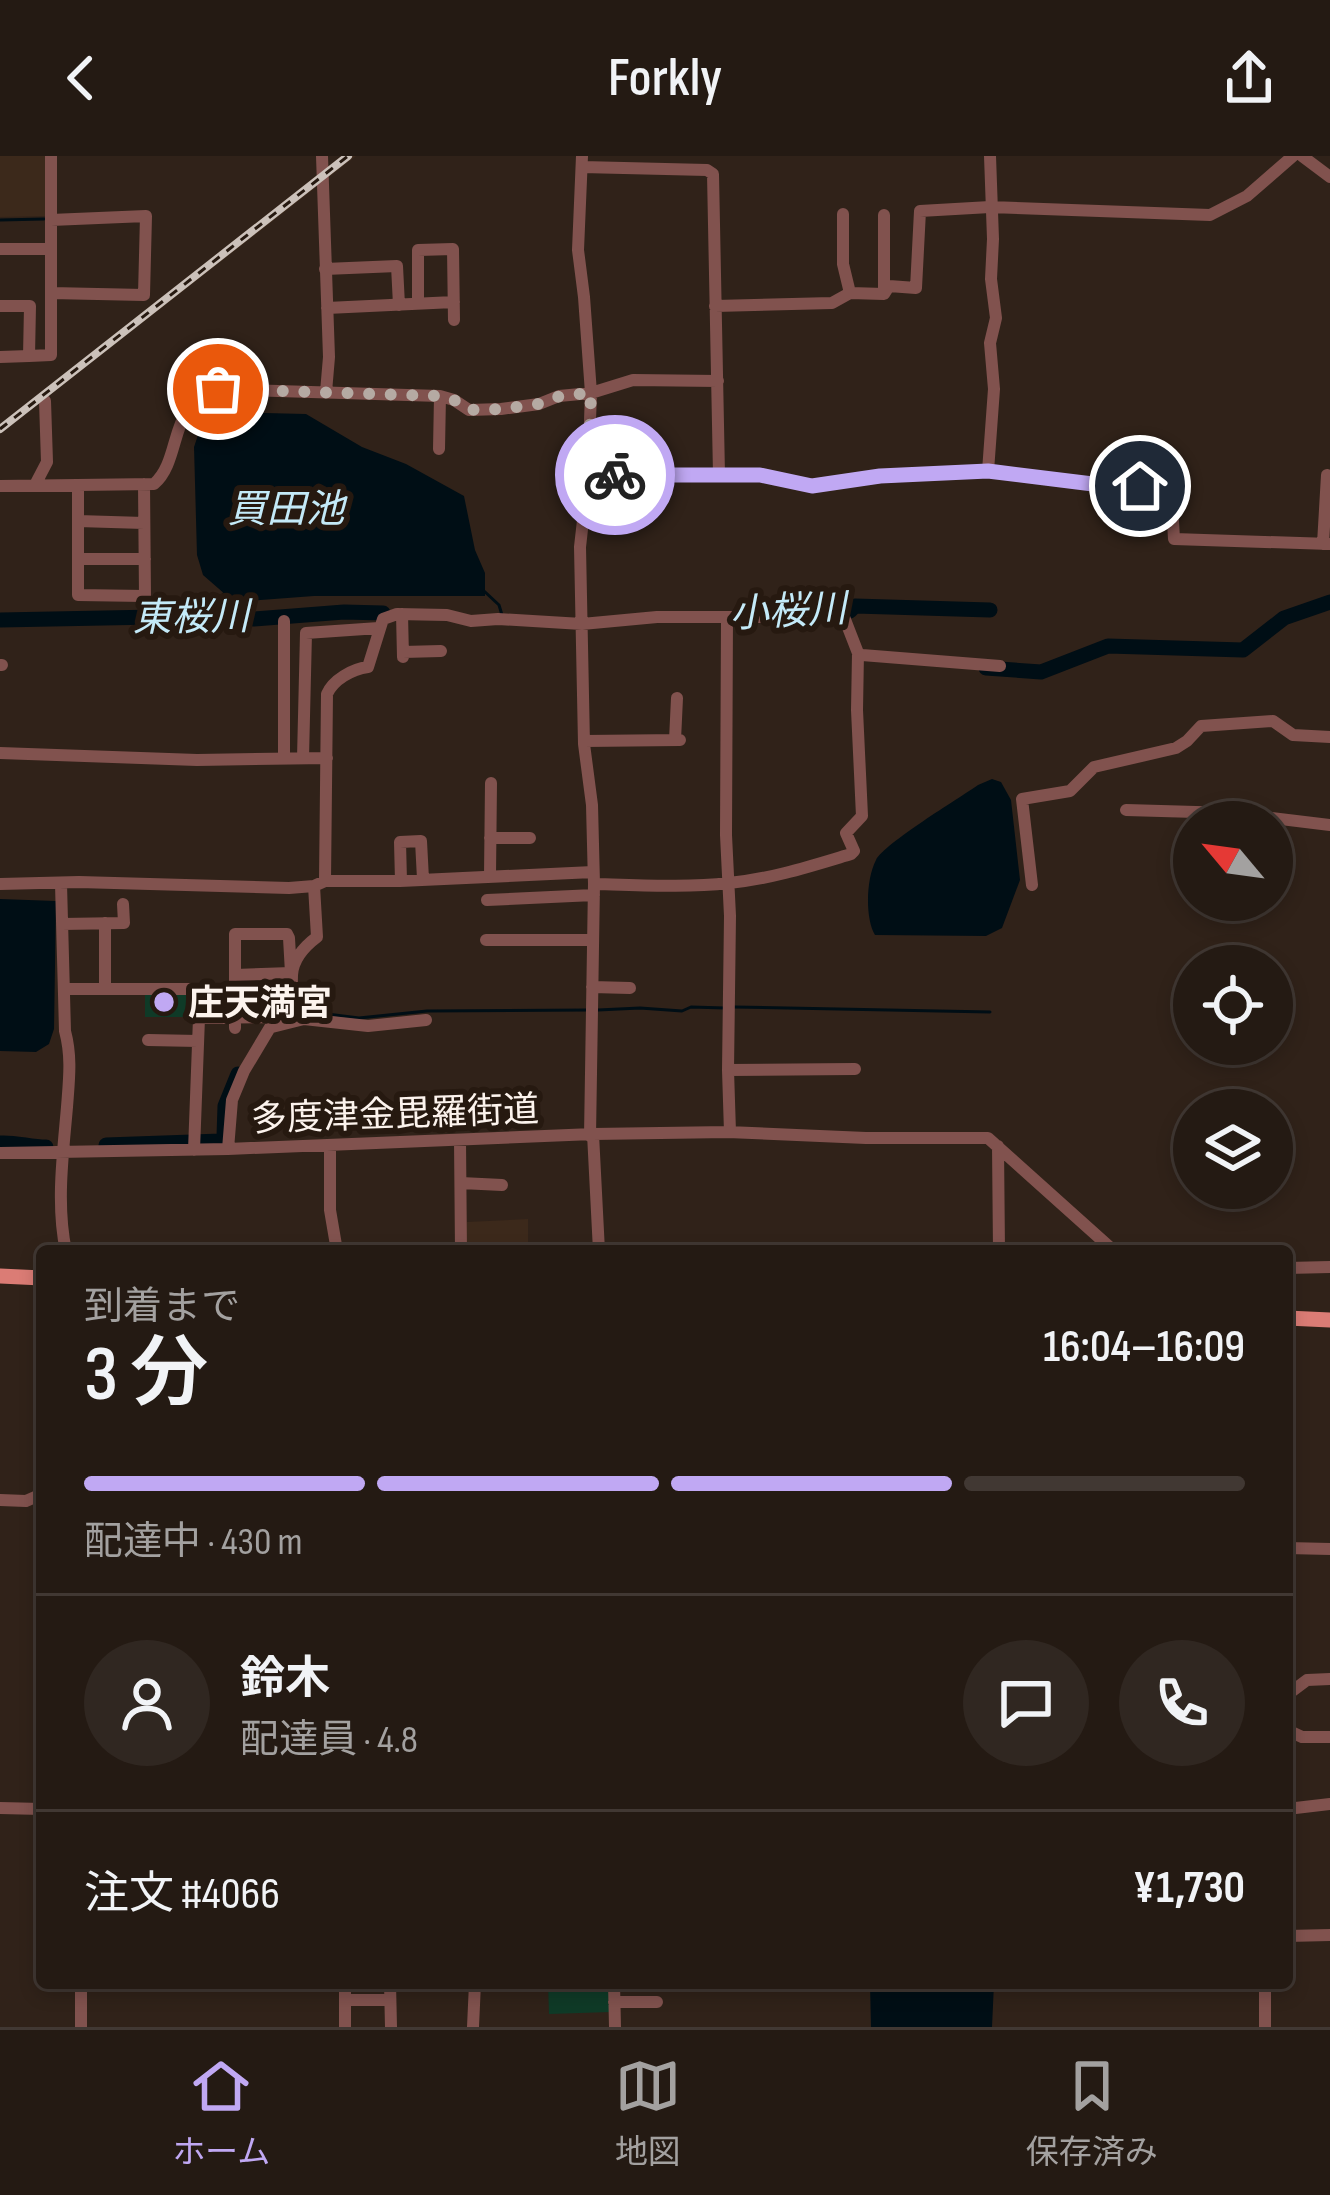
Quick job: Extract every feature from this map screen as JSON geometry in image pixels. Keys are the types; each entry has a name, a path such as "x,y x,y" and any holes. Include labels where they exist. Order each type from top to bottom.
{"main road":[{"path":"0,1276 36,1278"},
{"path":"1293,1318 1330,1320"}],"street":[{"path":"0,357 51,355 51,156"},
{"path":"322,156 326,392"},
{"path":"988,471 994,389 990,343 996,318 990,156"},
{"path":"884,294 889,286 916,288 920,211 990,207 1210,215 1247,196 1293,156"},
{"path":"1302,156 1330,177"},
{"path":"599,1245 592,1135 592,806 584,741 580,547 591,393 578,250 582,162 713,174 719,474"},
{"path":"843,214 843,264 850,293"},
{"path":"884,215 884,294"},
{"path":"51,220 146,216 144,296 51,293"},
{"path":"0,249 51,249"},
{"path":"418,304 418,250 453,249 454,320"},
{"path":"326,268 397,266 399,305"},
{"path":"715,306 832,303 850,293 884,294"},
{"path":"327,308 454,302"},
{"path":"0,306 29,306 29,356"},
{"path":"0,486 154,484 164,475 182,422 203,394 218,389 440,396 469,410 538,404 632,380 718,381"},
{"path":"439,449 444,430 440,396"},
{"path":"35,485 47,462 45,401"},
{"path":"588,476 760,475 812,486 880,476 988,471 1109,486 1171,485 1174,539 1326,544 1327,475"},
{"path":"78,485 78,595 145,596 144,484"},
{"path":"78,521 144,523"},
{"path":"78,559 145,559"},
{"path":"402,614 403,655 441,651"},
{"path":"0,884 289,888 320,883 490,875 667,886 778,875 854,851 846,832 862,816 856,710 863,655 844,617 657,617 582,624 471,621 447,615 402,614 383,619 365,667 332,684 327,694 327,758 320,883 316,937 304,947 291,973"},
{"path":"727,617 730,1132"},
{"path":"284,621 284,758"},
{"path":"303,758 306,633 376,628"},
{"path":"863,655 1000,666"},
{"path":"584,741 677,740 677,698"},
{"path":"1032,885 1022,799 1070,791 1094,767 1175,748 1201,726 1273,722 1293,735 1330,737"},
{"path":"0,753 197,760 327,758"},
{"path":"490,875 491,783"},
{"path":"1126,810 1231,813 1330,825"},
{"path":"490,838 530,838"},
{"path":"401,881 400,842 421,842 423,879"},
{"path":"61,884 64,1031 71,1054 64,1151 65,1245"},
{"path":"487,900 550,901 594,884"},
{"path":"62,924 124,922 123,904"},
{"path":"105,989 106,923"},
{"path":"228,1149 232,1100 294,983 286,934 235,934 235,1023"},
{"path":"486,940 593,940"},
{"path":"153,972 153,989"},
{"path":"235,975 291,973"},
{"path":"592,988 630,988"},
{"path":"64,989 193,989"},
{"path":"194,1150 199,1018 235,1023 304,1019 368,1026 426,1020"},
{"path":"148,1040 166,1036 198,1041"},
{"path":"728,1070 855,1069"},
{"name":"多度津金毘羅街道","path":"0,1153 730,1132 988,1138 998,1146"},
{"path":"460,1141 461,1245"},
{"path":"330,1145 330,1210 336,1245"},
{"path":"998,1146 999,1245"},
{"path":"998,1146 1107,1245"},
{"path":"460,1184 502,1185"},
{"path":"1293,1268 1330,1267"},
{"path":"0,1500 36,1497"},
{"path":"1293,1548 1330,1549"},
{"path":"1293,1690 1307,1680 1330,1679"},
{"path":"1293,1733 1330,1737"},
{"path":"1293,1808 1330,1804"},
{"path":"0,1808 36,1808"},
{"path":"1293,1936 1330,1935"},
{"path":"81,1989 81,2027"},
{"path":"345,1989 345,2027"},
{"path":"390,1989 391,2027"},
{"path":"473,2027 475,1989"},
{"path":"614,1989 615,2027"},
{"path":"1265,1989 1265,2027"},
{"path":"345,2000 390,2000"},
{"path":"614,2002 657,2002"}],"shaded area":[{"path":"0,156 48,156 48,216 0,217"},
{"path":"341,156 356,156 0,434 0,424"},
{"path":"528,1219 528,1243 573,1245 466,1245 467,1222"}],"green space":[{"path":"145,992 190,993 194,1017 145,1017"},
{"path":"548,1989 611,1989 611,2012 549,2014"}],"water":[{"name":"買田池","path":"210,414 306,414 464,496 485,573 485,596 314,596 234,602 203,575 197,555 194,447"},
{"path":"992,779 1001,782 1011,800 1020,880 1002,928 986,936 875,935 868,898 870,877 882,852"},
{"path":"0,899 56,901 54,1029 49,1044 36,1052 0,1051"},
{"path":"870,1989 994,1989 992,2027 871,2027"}],"waterway":[{"path":"0,220 44,219"},
{"path":"484,591 502,615"},
{"path":"208,616 225,592"},
{"path":"986,668 1041,672 1108,646 1243,650 1284,618 1330,602"},
{"name":"小桜川","path":"827,611 850,611 855,606 990,610"},
{"name":"東桜川","path":"0,620 254,619 383,613"},
{"path":"734,1007 990,1012"},
{"path":"598,1010 725,1008"},
{"path":"282,1018 311,1012 359,1018 427,1011 589,1010"},
{"name":"小桜川","path":"106,1145 221,1141 225,1106 238,1074"},
{"name":"小桜川","path":"0,1143 46,1147"}],"railway":[{"path":"0,429 348,156"}],"way so far":[{"path":"218,389 440,396 469,410 591,393 588,476 615,475"}],"place":[{"name":"庄天満宮","path":"164,1002"}],"route":[{"path":"615,475 760,475 812,486 880,476 988,471 1140,486"}]}
